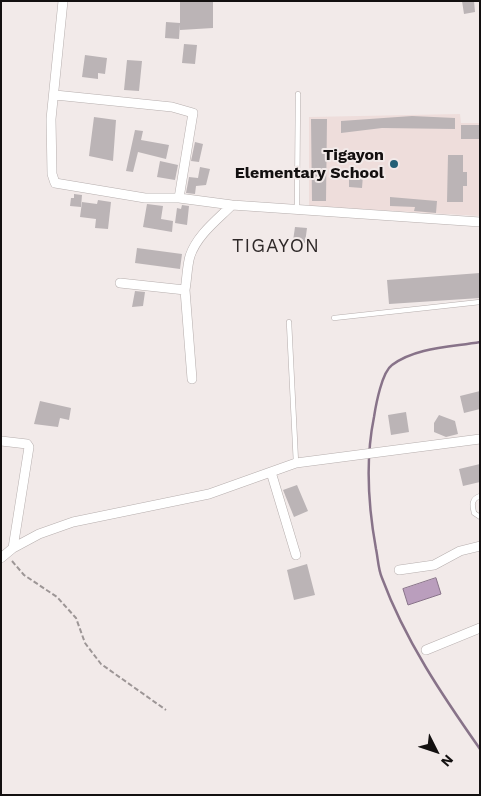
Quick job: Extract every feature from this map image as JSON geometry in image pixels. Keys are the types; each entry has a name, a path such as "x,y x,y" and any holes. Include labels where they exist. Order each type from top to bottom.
{"street":[{"path":"63,1 55,95 51,119 52,174 55,183 145,198 179,198 232,205 480,222"},
{"path":"55,95 172,107 193,113 179,198"},
{"path":"192,379 185,290 190,256 208,228 232,205"},
{"path":"120,283 185,290"},
{"path":"6,553 39,534 73,522 209,494 296,463 480,439"},
{"path":"1,442 27,444 29,447 6,553"},
{"path":"271,472 296,555"},
{"path":"399,570 434,566 460,551 480,546"},
{"path":"426,650 480,628"}],"lane":[{"path":"297,208 298,94"},
{"path":"334,318 480,302"},
{"path":"289,322 296,463"},
{"path":"480,496 475,498 472,504 474,513 480,517"}],"path":[{"path":"6,553 24,575 57,597 76,618 85,643 101,664 166,710"}],"shaded area":[{"name":"Tigayon Elementary School","path":"460,114 461,123 480,123 480,216 309,206 309,117"},
{"path":"436,578 441,594 408,605 403,589"}],"building":[{"path":"180,1 213,1 213,28 180,30 180,24 179,39 165,38 166,22 180,23"},
{"path":"462,1 474,1 475,12 464,14"},
{"path":"184,44 197,45 195,64 182,63"},
{"path":"85,55 107,58 105,74 98,73 98,79 82,77"},
{"path":"127,60 142,61 139,91 124,90"},
{"path":"412,116 455,118 455,129 382,128 341,133 341,121"},
{"path":"94,117 116,120 113,161 89,156"},
{"path":"311,119 327,119 326,201 312,201"},
{"path":"461,125 480,125 480,139 461,139"},
{"path":"135,130 143,131 141,140 169,145 166,159 138,152 133,172 126,171"},
{"path":"195,142 203,144 199,162 191,161"},
{"path":"448,155 463,155 463,172 467,172 467,186 463,186 463,202 447,202"},
{"path":"160,161 178,165 175,180 157,177"},
{"path":"200,167 210,169 206,185 196,186 195,194 186,193 189,177 198,178"},
{"path":"349,175 363,175 362,188 349,187"},
{"path":"74,194 82,195 81,207 70,206 71,198 74,198"},
{"path":"390,197 437,201 436,213 414,211 415,207 390,206"},
{"path":"98,200 111,202 108,229 95,228 96,219 80,217 82,202 97,204"},
{"path":"147,204 163,206 161,219 173,221 172,232 143,227"},
{"path":"182,205 189,206 187,225 175,223 177,208 181,209"},
{"path":"295,227 307,228 305,243 293,241"},
{"path":"137,248 182,254 180,269 135,263"},
{"path":"480,273 480,298 389,304 387,280"},
{"path":"135,291 145,292 143,306 132,307"},
{"path":"480,391 480,409 464,413 460,396"},
{"path":"40,401 71,408 69,420 60,418 58,427 34,424"},
{"path":"406,412 409,432 391,435 388,415"},
{"path":"439,415 455,421 458,434 446,437 434,432 434,423"},
{"path":"480,464 480,482 463,486 459,469"},
{"path":"297,485 308,511 294,517 283,490"},
{"path":"307,564 315,595 294,600 287,570"}],"waterway":[{"path":"480,342 423,351 392,365 382,381 376,404 369,450 371,516 382,578 391,601 425,666 480,749"}],"place":[{"name":"Tigayon Elementary School","path":"394,164"}],"district":[{"name":"TIGAYON","path":"276,246"}]}
